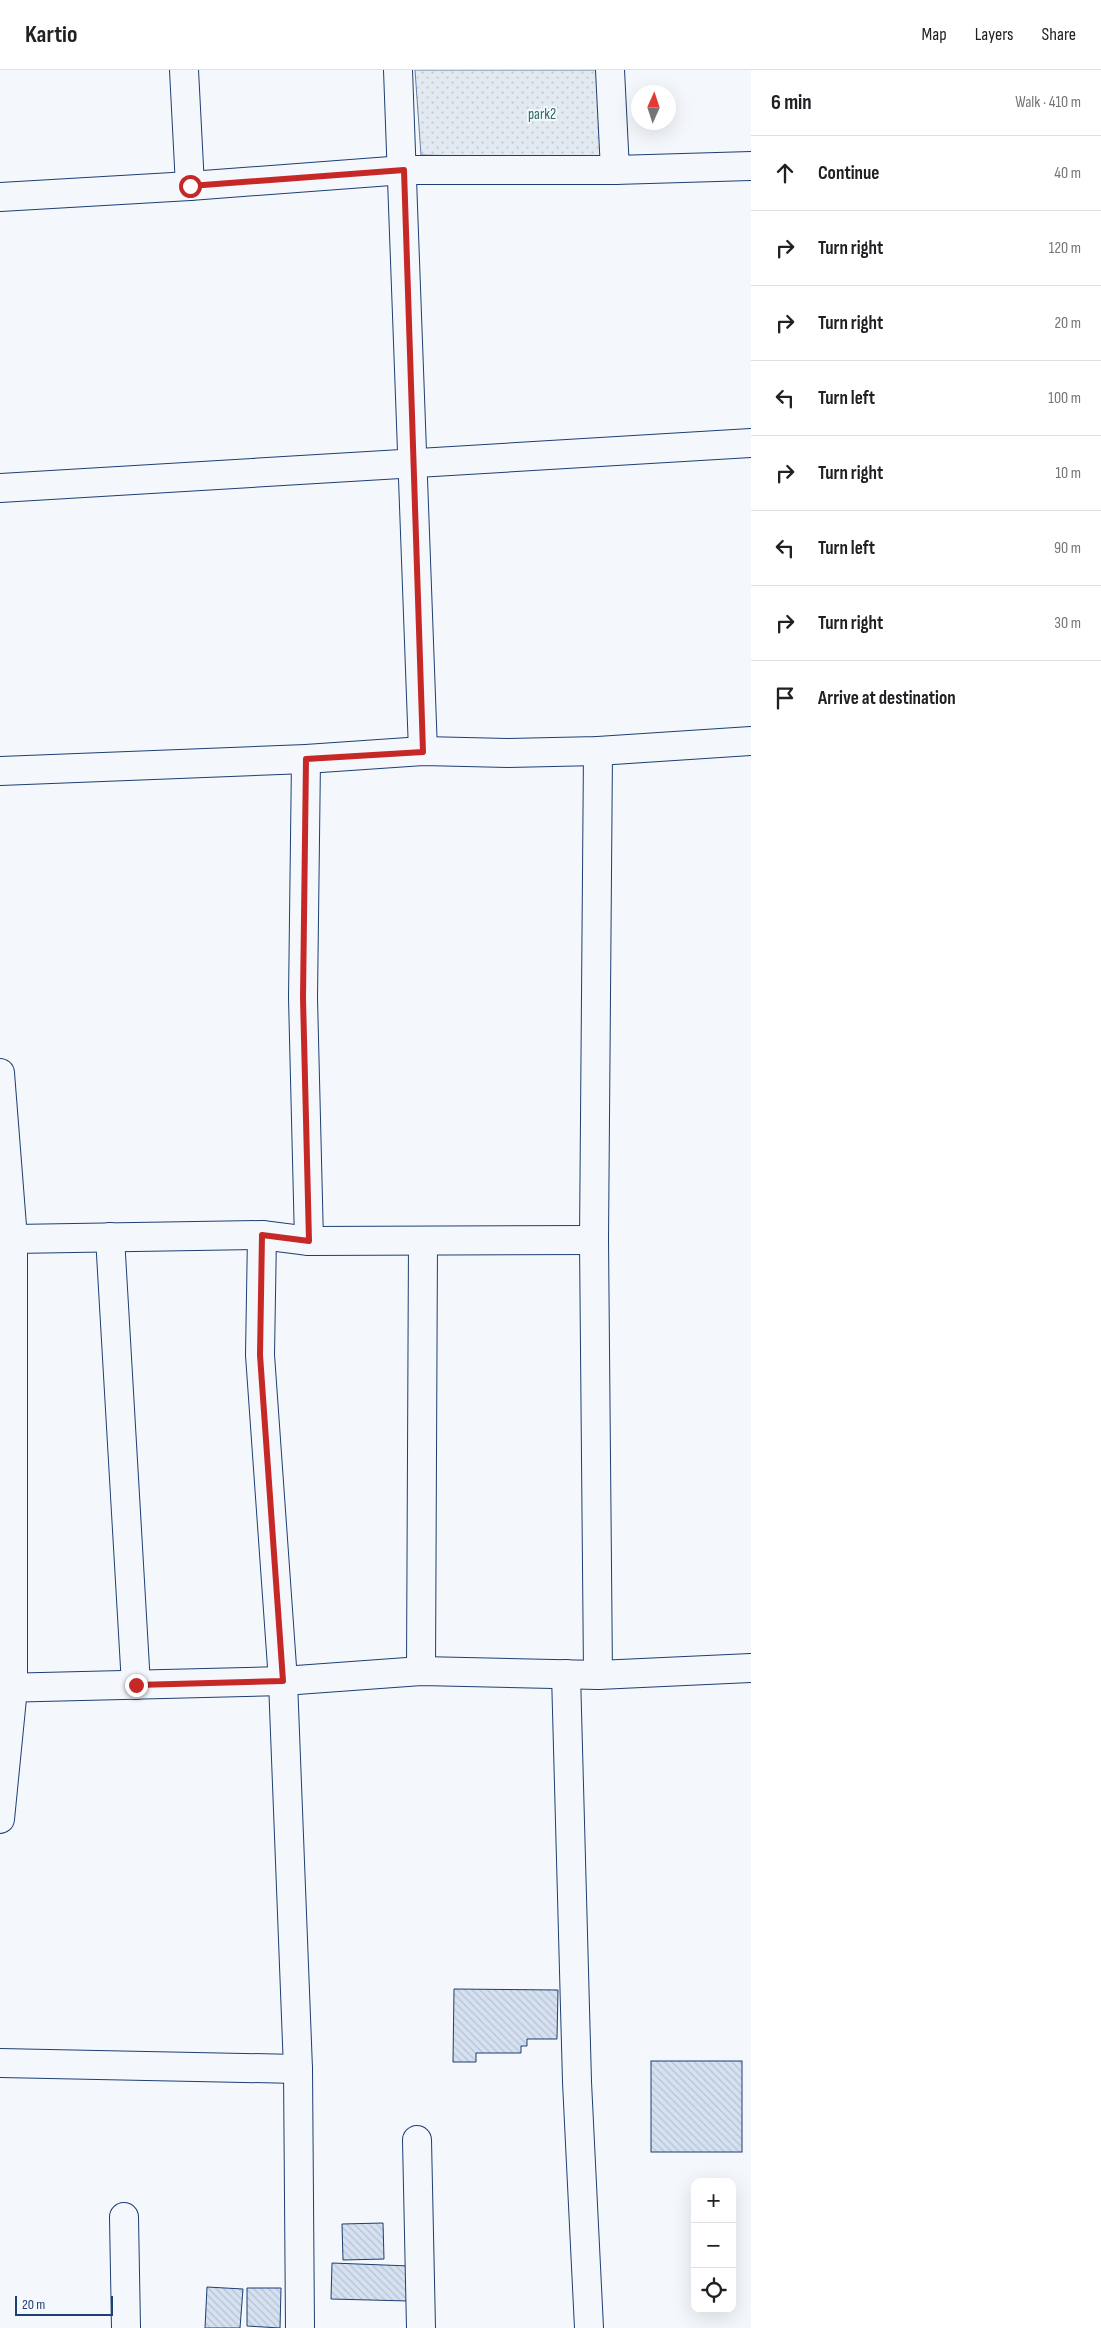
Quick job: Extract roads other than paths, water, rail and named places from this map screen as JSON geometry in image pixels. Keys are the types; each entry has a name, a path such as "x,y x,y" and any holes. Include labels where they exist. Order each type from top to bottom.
{"street":[{"path":"184,70 190,186"},
{"path":"398,70 404,170 412,464 423,752"},
{"path":"610,70 615,170"},
{"path":"0,197 190,186 404,170 615,170 751,166"},
{"path":"0,488 751,443"},
{"path":"0,771 306,759 423,752 598,752 751,741"},
{"path":"598,752 594,1240 598,1675"},
{"path":"306,759 303,998 309,1241"},
{"path":"0,1073 13,1239 7,1688 0,1819"},
{"path":"13,1239 262,1235 309,1241 594,1240"},
{"path":"262,1235 260,1355 283,1681 298,2069 300,2328"},
{"path":"110,1238 136,1685"},
{"path":"421,1671 423,1241"},
{"path":"7,1688 283,1681 421,1671 598,1675 751,1668"},
{"path":"566,1674 577,2082 589,2328"},
{"path":"0,2063 298,2069"},
{"path":"417,2140 421,2328"},
{"path":"124,2217 126,2328"}],"park label":[{"name":"park2","path":"542,114"}]}
